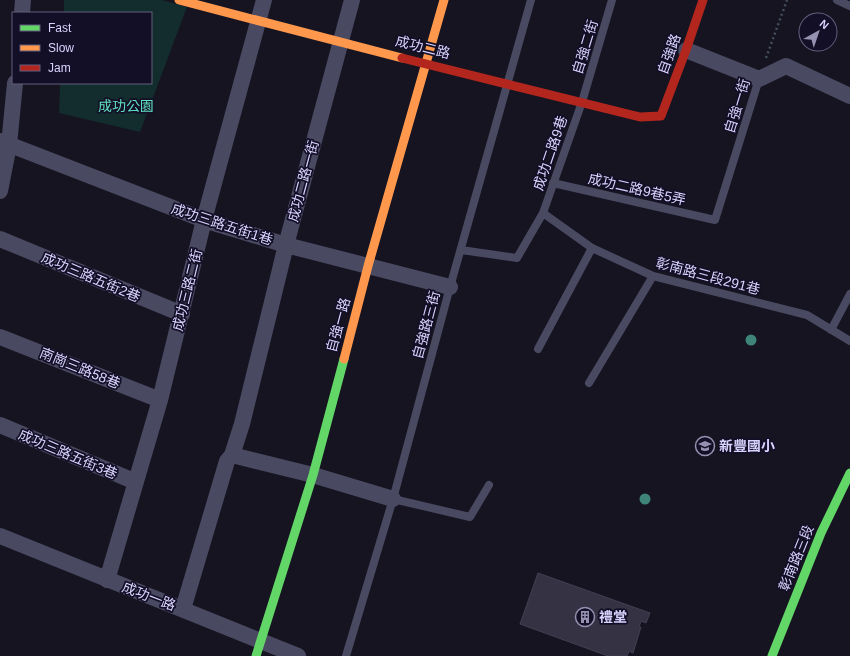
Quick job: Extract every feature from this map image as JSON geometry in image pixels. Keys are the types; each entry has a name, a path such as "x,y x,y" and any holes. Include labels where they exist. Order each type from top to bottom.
{"street":[{"path":"22,12 23,0"},
{"name":"成功三路二街","path":"107,580 160,400 204,220 264,0"},
{"name":"成功二路一街","path":"183,609 227,461 232,455 242,424 286,245 352,0"},
{"name":"自強一路","path":"256,656 313,475 368,266 444,0"},
{"name":"自強路","path":"661,116 703,0"},
{"name":"成功二路","path":"184,1 340,42 640,117 661,116"},
{"path":"686,50 759,79 786,66 850,96"},
{"path":"0,191 4,143 15,84"},
{"name":"成功三路五街1巷","path":"4,143 204,220 286,245 450,287"},
{"name":"成功三路五街2巷","path":"0,239 182,314"},
{"name":"南崗三路58巷","path":"0,336 160,400"},
{"name":"成功三路五街3巷","path":"0,425 136,482"},
{"path":"232,455 313,475 393,500"},
{"name":"彰南路三段","path":"772,656 821,533 850,473"},
{"name":"成功一路","path":"0,536 298,656"}],"lane":[{"name":"自強路三街","path":"346,656 393,500 450,287 532,0"},
{"name":"自強二街","path":"582,102 612,0"},
{"path":"837,0 850,6"},
{"name":"自強一街","path":"715,220 759,79"},
{"name":"成功二路9巷","path":"461,250 517,258 543,213 582,102"},
{"name":"成功二路9巷5弄","path":"554,183 715,220"},
{"name":"彰南路三段291巷","path":"543,213 592,248 653,276 807,315 850,341"},
{"path":"538,349 592,248"},
{"path":"589,383 653,276"},
{"path":"831,330 850,294"},
{"path":"393,500 470,517 489,485"}],"path":[{"name":"自強一街","path":"759,79 787,0"}],"green space":[{"name":"成功公園","path":"64,0 162,0 187,7 140,132 59,113 60,84 152,84 152,12 64,12"}],"building":[{"name":"禮堂","path":"538,573 650,613 646,623 641,621 639,627 641,627 633,653 629,651 627,656 608,656 520,624"}],"traffic: fast":[{"path":"256,656 313,475 344,359"},
{"path":"772,656 821,533 850,473"}],"traffic: slow":[{"path":"179,0 402,58"},
{"path":"344,359 368,266 444,0"}],"traffic: jam":[{"path":"402,58 640,117 661,116 703,0"}],"place":[{"name":"新豐國小","path":"705,446"},
{"name":"禮堂","path":"585,617"}]}
